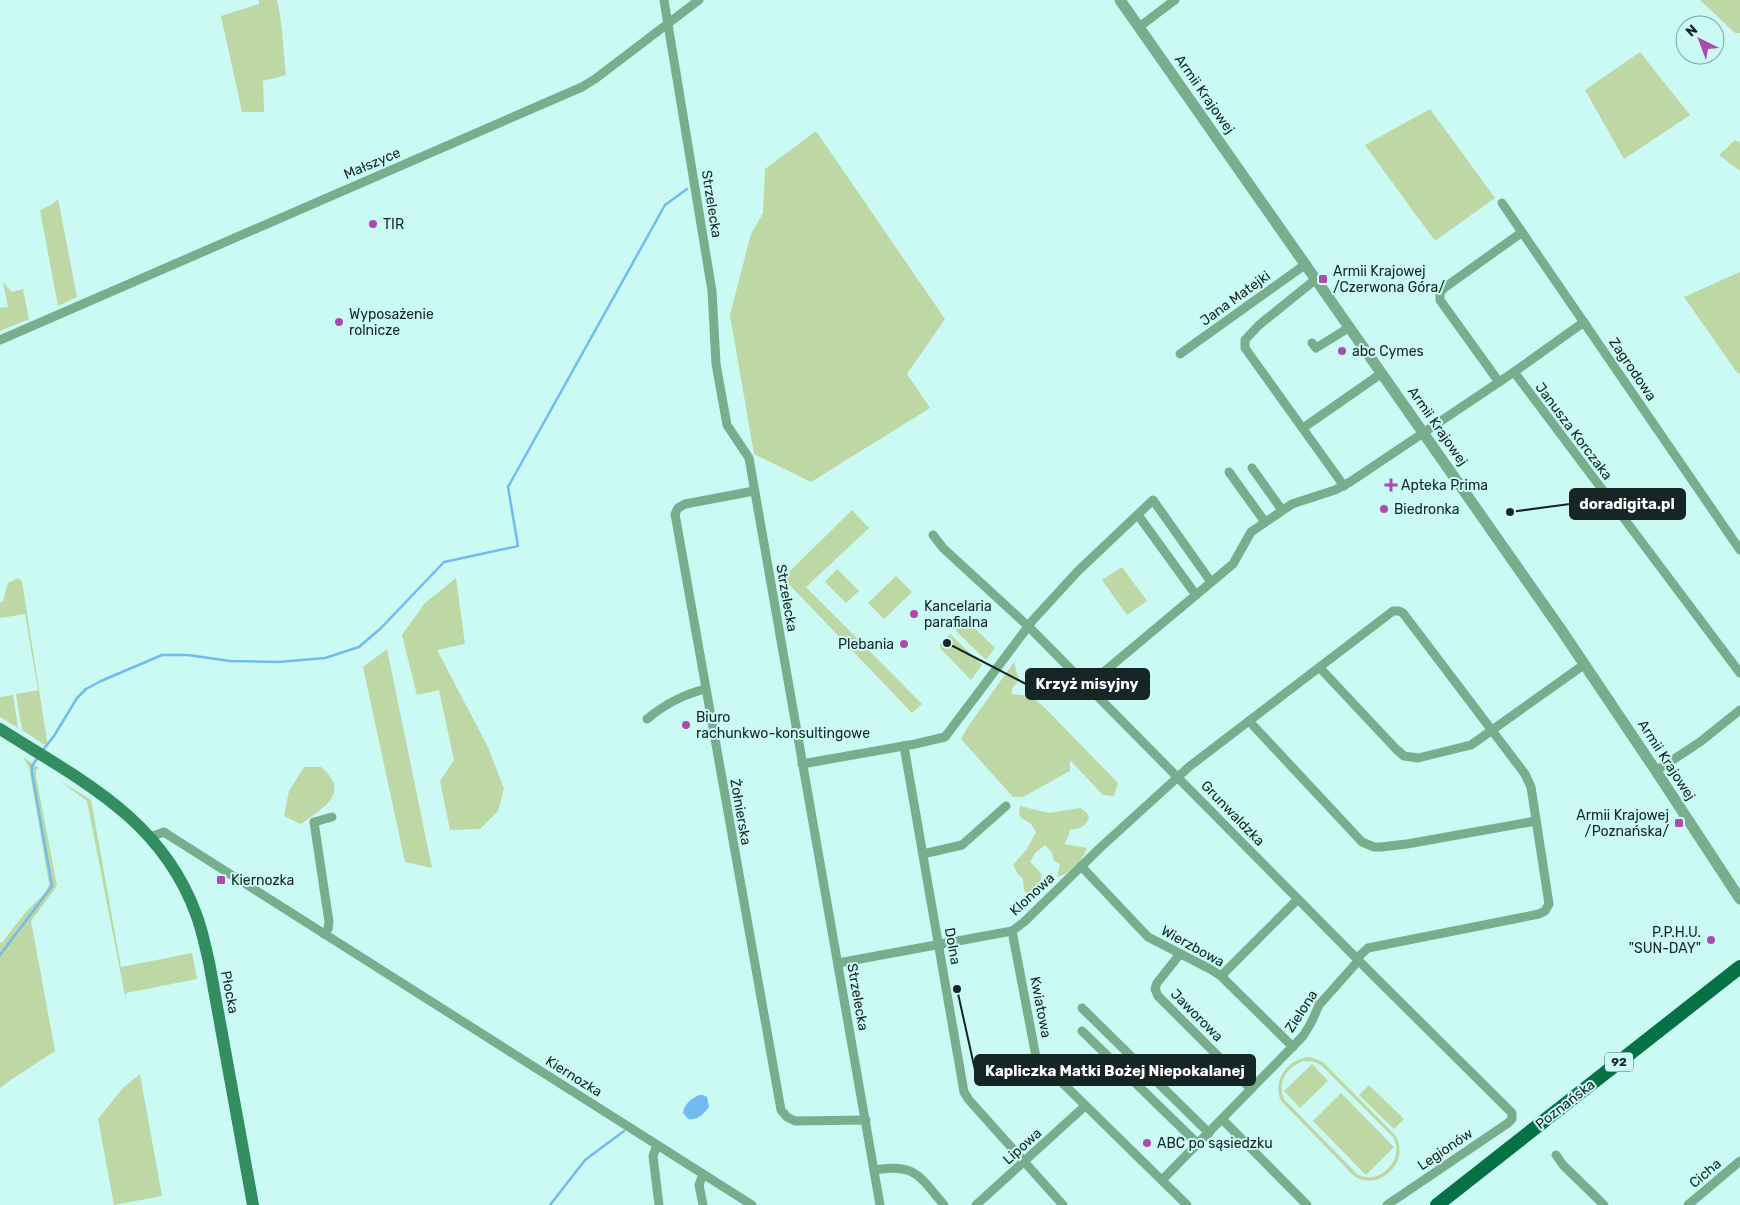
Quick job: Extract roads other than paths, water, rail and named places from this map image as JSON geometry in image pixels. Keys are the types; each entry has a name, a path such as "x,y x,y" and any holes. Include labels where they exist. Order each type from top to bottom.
{"main road":[{"name":"Płocka","path":"0,730 121,808 150,837 179,878 200,924 211,972 253,1205"},
{"name":"Poznańska","path":"1437,1205 1740,967"}],"street":[{"name":"Strzelecka","path":"664,0 712,291 716,364 727,425 749,458 880,1205"},
{"name":"Małszyce","path":"0,340 582,87 596,79 700,0"},
{"name":"Armii Krajowej","path":"1120,0 1585,664 1740,899"},
{"path":"1139,27 1175,0"},
{"name":"Zagrodowa","path":"1502,203 1740,550"},
{"path":"1499,382 1440,300 1440,293 1444,288 1521,233"},
{"name":"Jana Matejki","path":"1180,354 1306,264"},
{"path":"1316,279 1259,325 1245,340 1245,348 1344,486"},
{"path":"1087,686 1233,564 1251,532 1292,504 1344,486 1514,372 1584,322"},
{"path":"1312,343 1316,348 1350,327"},
{"name":"Janusza Korczaka","path":"1514,372 1740,673"},
{"path":"1302,428 1382,373"},
{"path":"1252,468 1282,510"},
{"path":"1229,472 1265,522"},
{"name":"Żołnierska","path":"754,491 685,504 678,508 675,514 705,689 781,1110 787,1118 795,1121 856,1122 866,1120"},
{"path":"802,764 934,741 945,737 1029,627 1078,571 1152,500 1211,582"},
{"path":"1138,515 1196,595"},
{"name":"Grunwaldzka","path":"933,535 943,548 1029,627 1512,1113"},
{"name":"Klonowa","path":"838,963 1012,931 1024,922 1178,776 1394,611 1399,611"},
{"name":"Zielona","path":"1162,1180 1293,1047 1311,1023 1319,1005 1368,948 1539,914 1545,911 1549,904 1531,787 1525,774 1403,613 1399,611"},
{"path":"1320,668 1404,756 1418,758 1471,746 1585,664"},
{"path":"647,719 664,706 684,695 705,689"},
{"path":"1656,771 1700,742 1740,710"},
{"path":"1250,721 1362,842 1381,847 1407,844 1536,821"},
{"name":"Dolna","path":"904,746 964,1092 969,1100 1063,1205"},
{"path":"923,854 962,845 1006,806"},
{"path":"324,934 328,929 329,922 314,822 332,817"},
{"name":"Kiernozka","path":"150,837 164,832 752,1205"},
{"name":"Wierzbowa","path":"1081,866 1148,937 1220,976 1293,1047"},
{"path":"1220,976 1298,899"},
{"name":"Kwiatowa","path":"1012,931 1036,1058 1187,1205"},
{"name":"Jaworowa","path":"1180,954 1157,984 1158,996 1251,1089"},
{"path":"1082,1008 1209,1133"},
{"path":"1082,1031 1198,1144"},
{"name":"Lipowa","path":"976,1205 1085,1106"},
{"name":"Legionów","path":"1387,1205 1508,1123 1512,1119 1512,1113"},
{"path":"1222,1119 1307,1205"},
{"path":"657,1145 653,1156 659,1205"},
{"path":"1556,1155 1563,1165 1604,1205"},
{"name":"Cicha","path":"1688,1205 1740,1161"},
{"path":"874,1170 893,1167 907,1169 919,1176 944,1205"},
{"path":"703,1174 699,1185 703,1205"}],"water":[{"path":"699,1095 707,1097 709,1107 700,1116 688,1119 683,1113 686,1104"}],"waterway":[{"path":"43,750 54,736 77,698 86,689 101,681 162,655 188,655 230,661 279,662 325,658 359,647 381,628 444,562 518,546 508,487 665,205 687,189"},
{"path":"0,955 52,886 32,773 32,766 38,757"},
{"path":"550,1205 585,1160 624,1131"}],"place":[{"name":"TIR","path":"373,224"},
{"name":"Armii Krajowej /Czerwona Góra/","path":"1323,279"},
{"name":"Wyposażenie rolnicze","path":"339,322"},
{"name":"abc Cymes","path":"1342,351"},
{"name":"Apteka Prima","path":"1391,485"},
{"name":"Biedronka","path":"1384,509"},
{"name":"doradigita.pl","path":"1510,512"},
{"name":"Kancelaria parafialna","path":"914,614"},
{"name":"Krzyż misyjny","path":"947,643"},
{"name":"Plebania","path":"904,644"},
{"name":"Biuro rachunkwo-konsultingowe","path":"686,725"},
{"name":"Armii Krajowej /Poznańska/","path":"1679,823"},
{"name":"Kiernozka","path":"221,880"},
{"name":"P.P.H.U. \"SUN-DAY\"","path":"1711,940"},
{"name":"Kapliczka Matki Bożej Niepokalanej","path":"957,989"},
{"name":"ABC po sąsiedzku","path":"1147,1143"}]}
